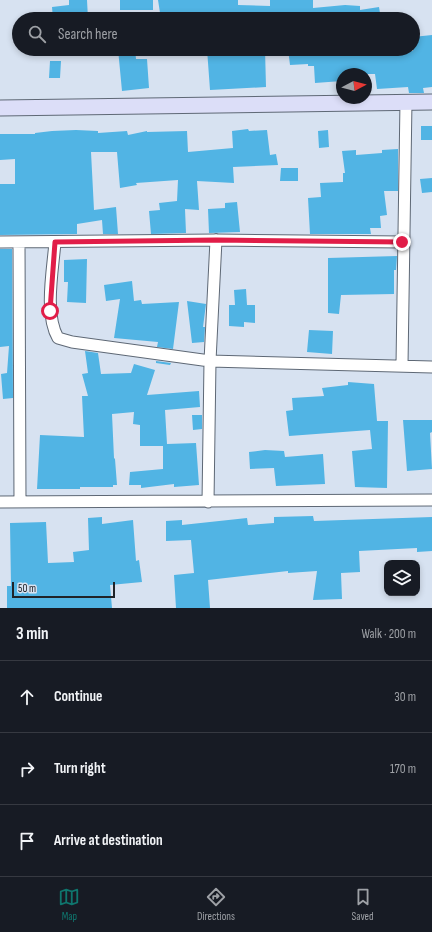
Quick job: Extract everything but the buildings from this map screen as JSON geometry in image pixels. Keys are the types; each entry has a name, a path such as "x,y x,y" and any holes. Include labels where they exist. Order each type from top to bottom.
{"street":[{"path":"402,365 402,242 406,101"},
{"path":"0,108 406,101 432,102"},
{"path":"0,242 216,240 402,242"},
{"path":"208,502 210,361 216,240"},
{"path":"18,242 20,502"},
{"path":"55,242 50,311 52,328 58,338 72,342 210,361 432,367"},
{"path":"0,502 432,500"}],"route":[{"path":"50,311 55,242 216,240 402,242"}]}
